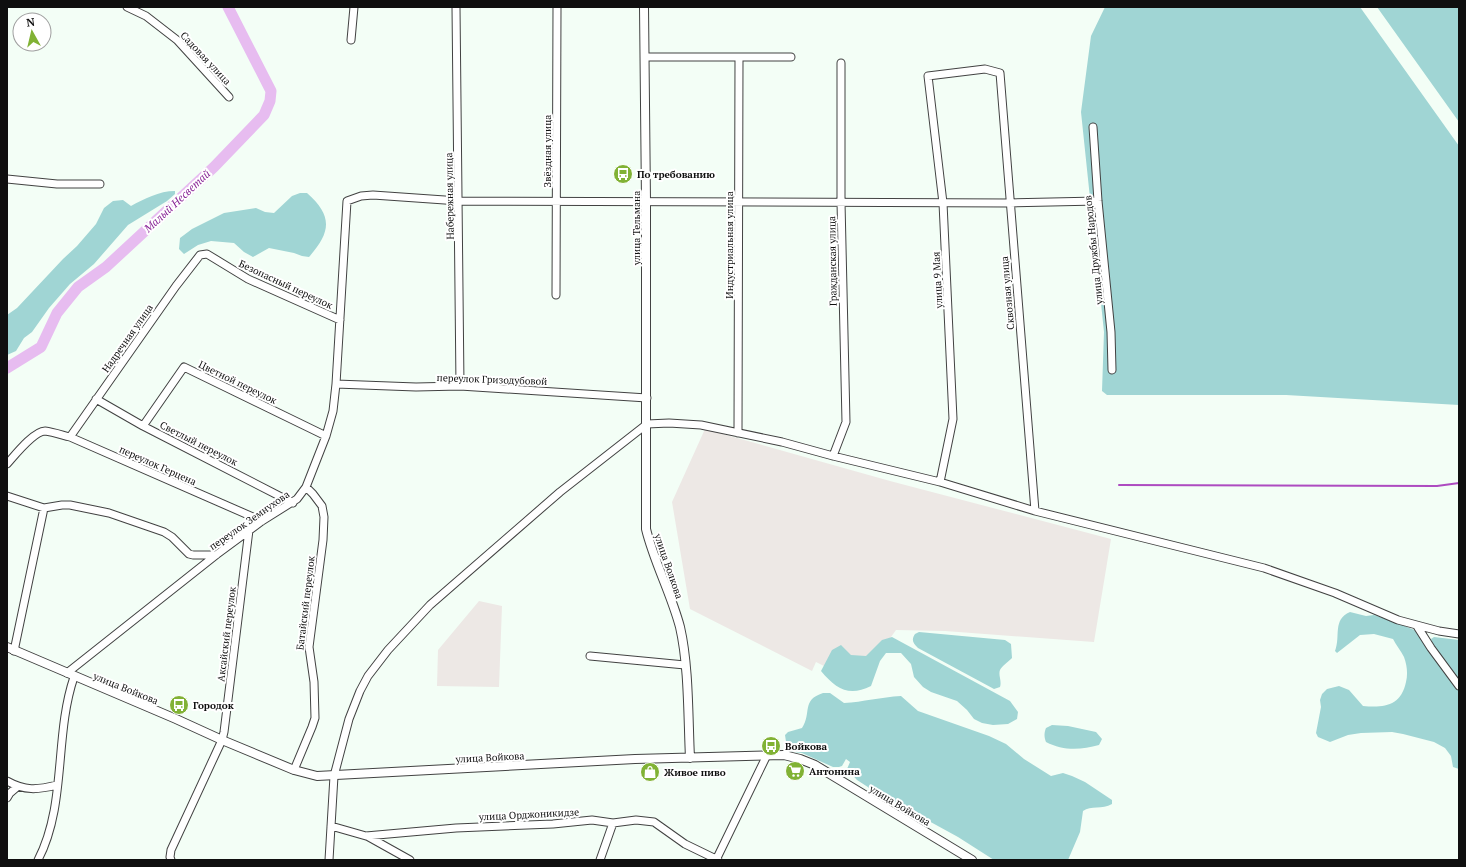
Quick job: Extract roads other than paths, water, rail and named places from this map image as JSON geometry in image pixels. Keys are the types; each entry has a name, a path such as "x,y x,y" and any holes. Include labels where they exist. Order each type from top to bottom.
{"street":[{"name":"Садовая улица","path":"127,7 146,16 177,40 229,97"},
{"path":"351,40 354,7"},
{"name":"Набережная улица","path":"456,7 460,386"},
{"name":"Звёздная улица","path":"556,295 557,7"},
{"name":"улица Тельмана","path":"644,7 647,424"},
{"path":"645,57 790,57"},
{"name":"Индустриальная улица","path":"738,433 739,58"},
{"name":"Гражданская улица","path":"833,456 846,422 841,202 841,63"},
{"name":"улица 9 Мая","path":"940,482 953,419 943,203 928,76 986,69 1000,73"},
{"name":"Сквозная улица","path":"1000,73 1035,511"},
{"name":"улица Дружбы Народов","path":"1093,127 1098,200 1111,332 1112,370"},
{"path":"7,179 57,184 100,184"},
{"name":"переулок Земнухова","path":"70,675 216,555 262,521 298,499 306,487 326,436 333,411 347,201 361,196 373,195 459,201"},
{"path":"459,201 1010,203 1098,200"},
{"name":"Безопасный переулок","path":"204,254 211,256 248,279 340,320"},
{"name":"Надречная улица","path":"70,437 176,286 197,258 204,254"},
{"name":"Цветной переулок","path":"143,426 184,367 326,436"},
{"name":"переулок Гризодубовой","path":"336,384 416,387 460,386 647,398"},
{"name":"Светлый переулок","path":"96,399 143,426 293,502"},
{"path":"329,860 334,776 349,719 360,690 368,676 388,650 430,605 560,492 647,424 669,423 701,425 782,442 940,482 1035,511 1264,568 1336,593 1398,620 1439,632 1459,634"},
{"name":"улица Волкова","path":"647,424 646,529 651,548 680,628 685,664 690,758"},
{"name":"переулок Герцена","path":"7,464 33,437 44,431 70,437 262,521"},
{"name":"Батайский переулок","path":"294,770 315,718 314,682 308,647 323,540 324,517 322,506 306,487"},
{"path":"7,496 44,508 70,505 109,513 164,532 177,541 189,554 216,555"},
{"path":"10,649 44,508"},
{"name":"Аксайский переулок","path":"171,860 171,850 222,740 224,732 249,530"},
{"path":"1417,626 1459,686"},
{"name":"улица Войкова","path":"10,649 222,740 309,775 334,776 635,759 784,755 815,765 972,860"},
{"path":"590,656 685,664"},
{"path":"38,860 51,826 70,675"},
{"path":"717,860 767,755"},
{"path":"7,781 17,787 28,789 40,789 57,785"},
{"path":"7,798 17,787"},
{"name":"улица Орджоникидзе","path":"332,826 366,836 456,828 553,824 592,820 613,823 636,820 654,822 685,844 717,860"},
{"path":"600,860 613,823"},
{"path":"366,836 410,860"}],"waterway":[{"name":"Малый Несветай","path":"7,368 41,347 57,313 78,287 106,267 214,167 264,115 270,101 271,91 228,7"},
{"path":"1119,485 1437,486 1459,483"}],"place":[{"name":"По требованию","path":"623,174"},
{"name":"Городок","path":"179,705"},
{"name":"Войкова","path":"771,746"},
{"name":"Антонина","path":"795,771"},
{"name":"Живое пиво","path":"650,772"}]}
